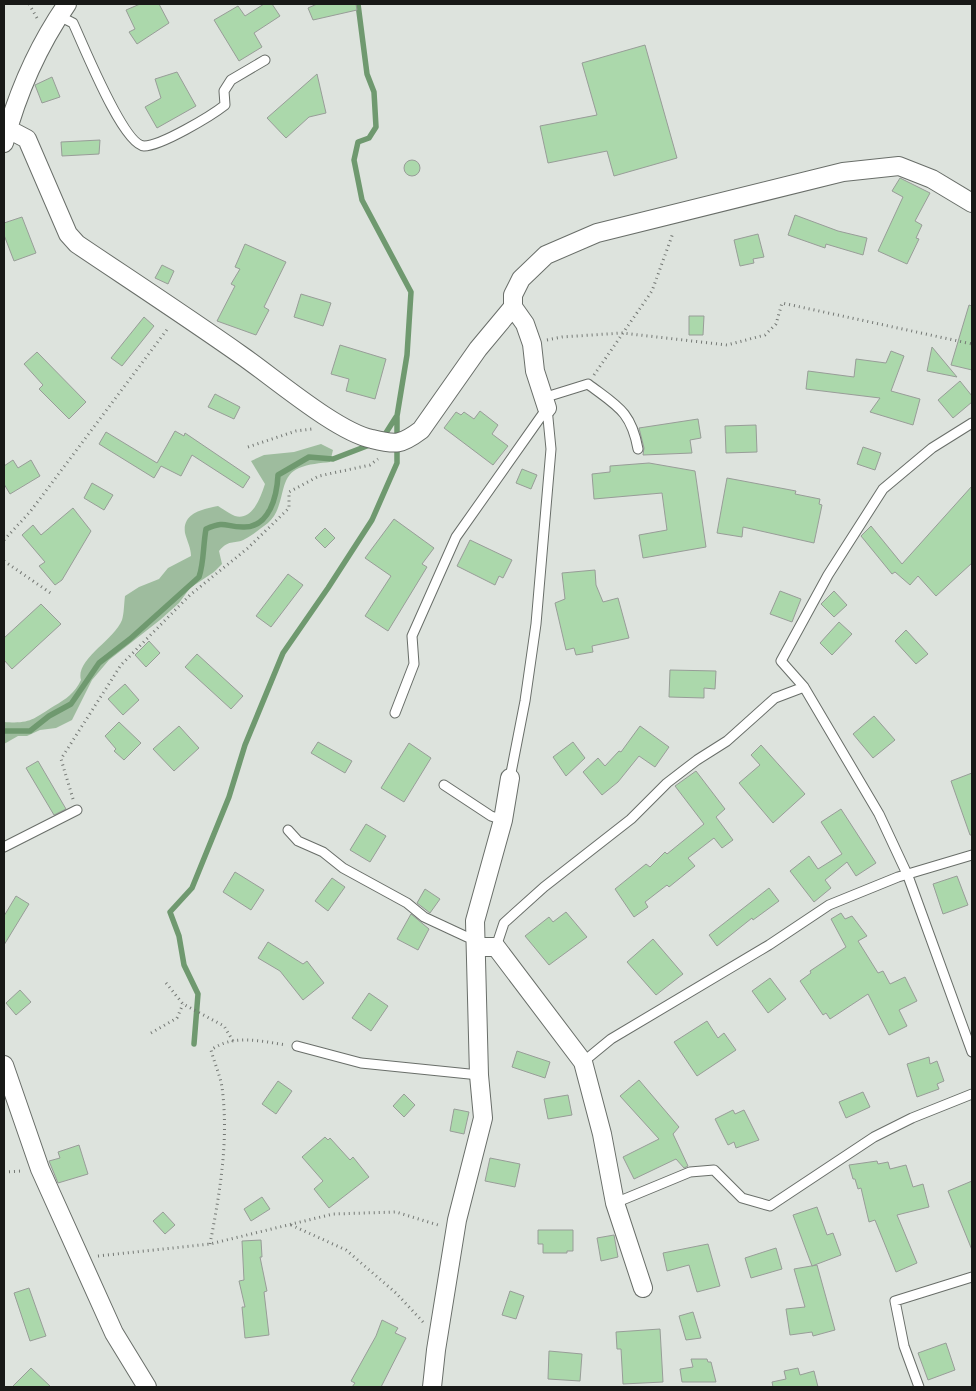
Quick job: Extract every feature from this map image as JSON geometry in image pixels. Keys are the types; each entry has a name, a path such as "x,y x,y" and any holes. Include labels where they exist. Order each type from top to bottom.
{"street":[{"path":"63,10 25,80 6,136 27,138 68,234 77,244 180,312 332,420 371,439 403,443 420,430 478,349 512,307 513,294 521,279 546,255 597,233 843,172 898,166 932,179 972,202"},
{"path":"512,307 526,324 532,344 535,371 545,403"},
{"path":"432,1387 436,1350 456,1230 483,1118 479,1075 475,921 503,820 510,778"},
{"path":"476,943 496,947 583,1062 602,1134 615,1203 643,1288"},
{"path":"4,1065 40,1169 114,1332 147,1387"}],"lane":[{"path":"63,10 73,23 101,85 127,133 135,143 144,146 160,141 209,117 226,105 224,91 231,80 265,60"},
{"path":"395,713 414,664 412,636 456,536 545,403 588,384 623,411 634,428 638,449"},
{"path":"510,778 525,700 536,624 550,449 545,403"},
{"path":"972,423 932,448 884,489 828,575 781,661 804,687 866,790 908,876 972,1052"},
{"path":"496,947 504,923 544,887 631,819 667,783 696,760 727,741 776,698 804,687"},
{"path":"444,785 491,816 503,820"},
{"path":"4,847 77,810"},
{"path":"288,830 298,841 323,852 344,868 407,904 424,917 476,943"},
{"path":"583,1062 611,1039 769,945 828,905 898,877 908,876 972,855"},
{"path":"297,1046 360,1063 479,1075"},
{"path":"615,1203 690,1172 714,1170 742,1198 770,1206 874,1137 912,1118 972,1094"},
{"path":"919,1387 904,1346 895,1301 972,1277"}],"path":[{"path":"588,384 652,291 680,213"},
{"path":"532,344 562,337 622,333 727,345 765,335 776,324 782,303 826,312 860,322 972,344"},
{"path":"4,540 30,512 180,312"},
{"path":"248,447 296,431 321,428 332,420"},
{"path":"77,810 61,759 121,664 190,595 248,548 289,508 289,492 319,476 370,465 385,453 392,443"},
{"path":"4,561 52,594"},
{"path":"166,983 183,1004 224,1026 233,1041"},
{"path":"151,1033 177,1018 183,1004"},
{"path":"210,1244 217,1207 225,1136 222,1085 210,1050 221,1043 243,1039 297,1046"},
{"path":"80,1258 210,1244 333,1214 396,1212 456,1230"},
{"path":"290,1224 346,1250 396,1293 422,1320 436,1350"}],"green space":[{"path":"321,444 333,450 330,462 306,466 292,472 285,485 278,508 268,523 245,539 226,544 219,551 222,564 214,572 190,588 179,603 160,620 109,660 92,680 72,720 56,728 40,730 27,736 18,736 4,744 4,722 31,720 62,701 76,689 81,680 81,672 84,665 118,628 124,612 125,596 139,587 159,579 168,568 191,556 185,533 185,526 190,516 218,506 235,516 247,515 255,506 265,484 251,461 264,455 294,452"}],"building":[{"path":"140,4 159,4 169,23 137,44 129,32 135,29 126,10"},
{"path":"264,4 272,4 280,16 254,33 262,47 239,61 214,20 238,6 245,16"},
{"path":"317,4 356,4 357,10 313,20 308,8"},
{"path":"645,45 677,158 614,176 607,151 548,163 540,126 597,115 582,63"},
{"path":"177,72 196,106 157,128 145,107 161,98 155,79"},
{"path":"317,74 326,113 309,117 286,138 267,118"},
{"path":"52,77 60,97 42,103 35,85"},
{"path":"100,140 99,154 62,156 61,142"},
{"path":"409,160 415,160 420,165 418,174 409,176 404,171 404,165"},
{"path":"900,178 930,193 915,221 922,225 916,238 919,239 907,264 878,251 903,197 892,191"},
{"path":"795,215 838,231 867,238 863,255 826,244 825,248 788,235"},
{"path":"22,217 36,253 14,261 4,235 4,223"},
{"path":"758,234 764,257 753,259 754,263 740,266 734,240"},
{"path":"245,244 286,262 264,307 269,310 256,335 217,321 235,286 231,284 240,269 235,267"},
{"path":"162,265 174,271 168,284 155,278"},
{"path":"301,294 331,303 323,326 294,317"},
{"path":"969,305 972,306 972,370 951,365"},
{"path":"689,316 704,316 703,335 689,335"},
{"path":"144,317 154,326 122,366 111,358"},
{"path":"340,345 386,359 375,399 346,391 349,379 331,374"},
{"path":"932,347 957,377 927,371"},
{"path":"891,351 904,356 891,391 920,399 913,425 870,412 880,398 806,389 808,371 854,377 856,359 886,363"},
{"path":"37,352 86,402 69,419 39,389 43,385 24,364"},
{"path":"960,381 972,396 972,402 953,418 938,400"},
{"path":"215,394 240,407 234,419 208,407"},
{"path":"480,411 498,425 492,434 508,446 493,465 444,428 456,412 461,415 464,412 474,419"},
{"path":"698,419 701,438 690,440 692,453 643,455 644,448 639,428"},
{"path":"756,425 757,452 726,453 725,426"},
{"path":"175,431 184,436 185,433 250,477 243,488 192,455 181,476 161,466 154,478 99,444 106,432 157,463"},
{"path":"863,447 881,453 875,470 857,464"},
{"path":"13,460 18,468 31,460 40,476 10,494 4,484 4,466"},
{"path":"649,463 695,471 706,547 643,558 639,535 667,530 662,493 594,499 592,474 610,472 610,466"},
{"path":"522,469 537,475 531,489 516,483"},
{"path":"727,478 796,491 795,494 820,499 819,504 822,505 814,543 743,527 742,537 717,533"},
{"path":"92,483 113,495 104,510 84,498"},
{"path":"972,486 972,563 936,596 918,576 910,585 895,572 892,574 861,536 871,526 902,564"},
{"path":"73,508 91,531 62,580 55,585 39,566 45,562 22,535 33,525 41,535"},
{"path":"394,519 434,548 422,564 427,567 388,631 365,616 391,576 365,558"},
{"path":"325,528 335,538 325,548 315,538"},
{"path":"470,540 512,560 503,578 499,576 495,585 457,566"},
{"path":"595,570 596,585 603,602 618,598 629,638 592,646 593,652 576,655 574,648 566,650 555,603 565,599 562,573"},
{"path":"288,574 303,585 271,627 256,616"},
{"path":"780,591 801,599 792,622 770,614"},
{"path":"834,591 847,605 834,617 821,604"},
{"path":"41,604 61,624 12,669 4,660 4,638"},
{"path":"839,622 852,634 832,655 820,643"},
{"path":"906,630 928,654 916,664 895,641"},
{"path":"149,641 160,653 146,667 135,655"},
{"path":"197,654 243,696 231,709 185,667"},
{"path":"670,670 716,671 715,689 704,688 704,698 669,697"},
{"path":"125,684 139,700 123,715 108,699"},
{"path":"874,716 895,740 873,758 853,734"},
{"path":"119,722 141,743 124,760 114,751 116,749 105,736"},
{"path":"179,726 199,748 174,771 153,749"},
{"path":"640,726 669,747 655,767 639,756 618,782 602,795 583,772 598,758 605,766 619,751 621,752"},
{"path":"318,742 352,761 345,773 311,753"},
{"path":"573,742 585,758 566,776 553,757"},
{"path":"409,743 431,758 404,802 381,788"},
{"path":"761,745 805,794 773,823 739,783 760,765 751,755"},
{"path":"38,761 66,809 54,815 26,768"},
{"path":"696,771 725,809 716,817 733,840 722,848 714,838 688,858 695,866 669,887 667,885 645,902 648,907 634,917 615,889 646,864 650,867 665,852 667,854 704,824 675,786"},
{"path":"972,773 972,835 970,835 951,781"},
{"path":"841,809 876,863 856,876 847,862 825,880 831,888 814,902 790,871 809,856 818,869 842,854 821,822"},
{"path":"366,824 386,836 370,862 350,850"},
{"path":"235,872 264,890 251,910 223,892"},
{"path":"957,876 968,905 943,914 933,884"},
{"path":"332,878 345,887 328,911 315,901"},
{"path":"769,888 779,901 753,920 752,918 717,946 709,935"},
{"path":"425,889 440,899 430,913 417,903"},
{"path":"16,896 29,904 4,945 4,916"},
{"path":"566,912 587,937 549,965 525,936 549,917 553,922"},
{"path":"841,913 845,919 852,916 867,936 858,941 878,973 883,971 890,984 905,977 917,1001 899,1010 907,1026 889,1035 868,994 830,1019 826,1013 823,1015 800,981 811,973 810,971 846,947 831,919"},
{"path":"411,914 429,929 418,950 397,939"},
{"path":"653,939 683,974 656,995 627,962"},
{"path":"268,942 303,964 307,961 324,983 303,1000 280,971 258,958"},
{"path":"770,978 786,999 768,1013 752,991"},
{"path":"20,990 31,1002 16,1015 6,1003"},
{"path":"369,993 388,1006 371,1031 352,1018"},
{"path":"707,1021 718,1038 724,1033 736,1050 697,1076 674,1042"},
{"path":"517,1051 550,1062 545,1078 512,1067"},
{"path":"929,1057 930,1064 937,1061 944,1081 937,1084 939,1089 917,1097 907,1064"},
{"path":"639,1080 679,1127 673,1134 688,1166 684,1168 676,1159 634,1179 623,1157 659,1139 620,1096"},
{"path":"278,1081 292,1091 276,1114 262,1104"},
{"path":"863,1092 870,1107 846,1118 839,1102"},
{"path":"404,1094 415,1105 404,1117 393,1106"},
{"path":"568,1095 572,1115 548,1119 544,1099"},
{"path":"454,1109 469,1112 464,1134 450,1131"},
{"path":"733,1110 735,1114 744,1110 759,1140 736,1148 734,1142 728,1145 715,1119"},
{"path":"325,1137 328,1140 330,1138 350,1160 353,1157 369,1177 329,1208 314,1189 323,1181 302,1157"},
{"path":"79,1145 88,1174 58,1183 49,1161 60,1158 58,1152"},
{"path":"490,1158 520,1164 515,1187 485,1181"},
{"path":"877,1161 878,1164 888,1162 890,1169 906,1165 913,1187 923,1184 929,1207 897,1215 917,1263 896,1272 875,1220 869,1222 861,1188 858,1189 849,1165"},
{"path":"972,1181 972,1250 948,1191"},
{"path":"262,1197 270,1209 251,1221 244,1209"},
{"path":"817,1207 827,1235 833,1233 841,1255 812,1266 793,1215"},
{"path":"163,1212 175,1225 165,1234 153,1221"},
{"path":"538,1230 573,1230 573,1251 567,1251 567,1253 543,1253 543,1244 538,1244"},
{"path":"614,1235 618,1257 601,1261 597,1238"},
{"path":"261,1240 262,1257 260,1257 267,1291 264,1292 269,1335 245,1338 242,1307 245,1307 239,1281 244,1280 242,1241"},
{"path":"708,1244 720,1286 697,1292 689,1265 667,1271 663,1253"},
{"path":"776,1248 782,1269 751,1278 745,1258"},
{"path":"817,1265 835,1330 813,1336 812,1332 790,1335 786,1309 805,1307 794,1269"},
{"path":"29,1288 46,1336 30,1341 14,1293"},
{"path":"510,1291 524,1296 516,1319 502,1315"},
{"path":"693,1312 701,1338 686,1340 679,1316"},
{"path":"382,1320 398,1328 395,1333 406,1338 381,1387 352,1387 355,1383 351,1381 376,1336"},
{"path":"660,1329 663,1382 623,1384 621,1349 617,1349 616,1332"},
{"path":"946,1343 955,1370 928,1380 918,1353"},
{"path":"549,1351 582,1354 580,1381 548,1379"},
{"path":"691,1359 707,1359 708,1362 711,1362 716,1382 682,1382 680,1369 693,1367"},
{"path":"31,1368 51,1387 12,1387"},
{"path":"798,1368 800,1375 814,1371 818,1387 773,1387 772,1382 786,1379 784,1371"}],"waterway":[{"path":"194,1044 198,994 184,965 179,936 170,912 192,888 229,797 245,745 283,653 372,520 397,463 397,416 407,355 411,292 362,200 354,160 358,142 369,138 376,127 374,92 367,74 358,4"},
{"path":"382,439 396,417"},
{"path":"4,731 30,731 49,716 71,704 99,663 130,639 199,577 206,529 222,524 237,527 252,526 260,522 266,516 274,501 278,475 309,457 333,459 372,444"}]}
